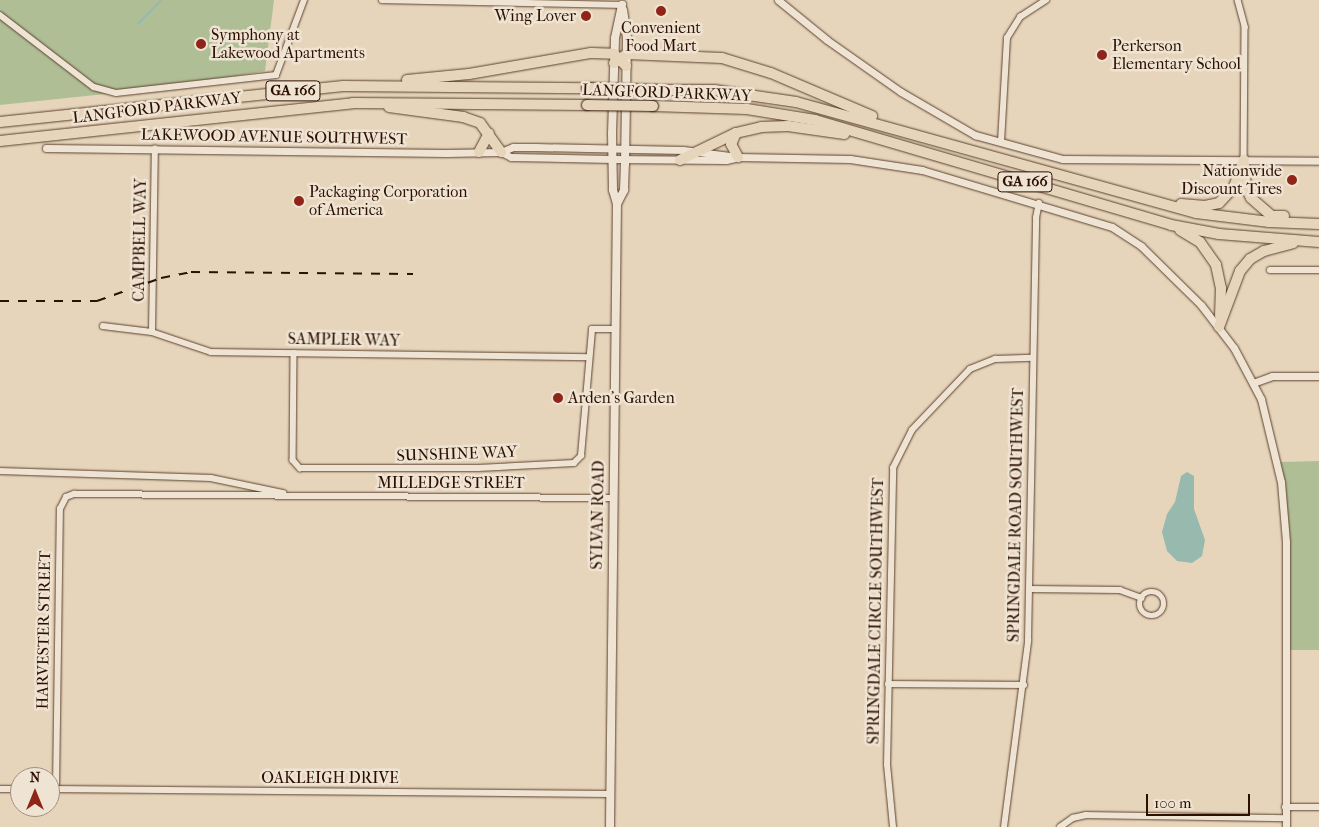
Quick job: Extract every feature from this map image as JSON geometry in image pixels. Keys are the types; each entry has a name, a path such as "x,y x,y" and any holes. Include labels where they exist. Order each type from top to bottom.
{"highway":[{"path":"343,86 470,74 569,55 620,59 700,56 743,63 926,137"},
{"name":"LANGFORD PARKWAY","path":"0,122 343,86 714,90 796,102 1156,202 1218,217 1319,224"},
{"path":"353,103 463,117 480,123 489,132 500,152"},
{"name":"LANGFORD PARKWAY","path":"0,141 353,103 653,106 770,112 880,140 1170,225 1220,234 1319,242"},
{"path":"680,160 736,133 761,127 788,126 880,140"},
{"path":"479,152 489,132"},
{"path":"736,133 730,144 738,157"},
{"path":"1156,202 1205,206 1219,203 1234,187 1244,160"},
{"path":"1244,160 1246,188 1259,207 1272,216 1319,218"},
{"path":"1170,225 1200,242 1216,264 1221,288 1219,327"},
{"path":"1219,327 1240,271 1250,259 1264,251 1301,241"}],"main road":[{"name":"SYLVAN ROAD","path":"610,827 612,498 617,204 613,190 612,148 620,59 622,3"},
{"name":"SYLVAN ROAD","path":"617,204 624,190 625,159 620,59 622,3"}],"street":[{"path":"0,15 94,87 106,92 276,75 304,0"},
{"path":"382,0 622,3"},
{"path":"778,0 827,40 901,92 960,128 1001,142 1063,158 1319,161"},
{"path":"1001,142 1007,38 1020,17 1046,0"},
{"path":"1238,0 1245,27 1244,160"},
{"name":"LAKEWOOD AVENUE SOUTHWEST","path":"46,148 479,152 500,152 513,147 625,148 697,151 738,157 888,162 1039,203 1112,227 1141,246 1219,327 1262,399 1273,441 1286,542 1286,827"},
{"name":"CAMPBELL WAY","path":"152,332 155,148"},
{"name":"LAKEWOOD AVENUE SOUTHWEST","path":"500,152 511,157 680,160 726,160 738,157"},
{"name":"SPRINGDALE ROAD SOUTHWEST","path":"1004,827 1024,685 1029,589 1036,218 1039,203"},
{"path":"1270,270 1319,270"},
{"name":"SAMPLER WAY","path":"103,326 152,332 210,352 590,357"},
{"name":"SUNSHINE WAY","path":"294,353 295,465 398,469 577,462 581,456 592,329 614,329"},
{"name":"SPRINGDALE CIRCLE SOUTHWEST","path":"892,827 887,765 891,484 899,452 912,430 970,369 995,359 1033,358"},
{"path":"1253,383 1272,376 1319,376"},
{"name":"MILLEDGE STREET","path":"0,471 211,478 290,496"},
{"name":"MILLEDGE STREET","path":"89,494 612,498"},
{"name":"HARVESTER STREET","path":"54,767 60,509 66,497 89,494"},
{"path":"1029,589 1120,590 1142,598"},
{"path":"1157,593 1164,600 1162,610 1154,615 1145,613 1141,608 1142,598 1147,594 1157,593"},
{"path":"888,684 1024,685"},
{"name":"OAKLEIGH DRIVE","path":"60,789 609,794"},
{"path":"1285,807 1319,807"},
{"path":"1060,827 1073,818 1086,815 1285,818"}],"green space":[{"path":"0,0 274,0 265,71 172,87 0,105"},
{"path":"1319,461 1319,650 1290,650 1281,462"}],"water":[{"path":"1187,472 1194,476 1194,509 1205,540 1202,556 1192,563 1177,561 1167,551 1162,532 1167,514 1175,502 1181,476"}],"waterway":[{"path":"138,24 161,0"}],"railway":[{"path":"0,301 97,301 161,278 191,272 413,274"}],"place":[{"name":"Convenient Food Mart","path":"661,11"},
{"name":"Wing Lover","path":"586,16"},
{"name":"Symphony at Lakewood Apartments","path":"201,44"},
{"name":"Perkerson Elementary School","path":"1102,55"},
{"name":"Nationwide Discount Tires","path":"1292,180"},
{"name":"Packaging Corporation of America","path":"299,201"},
{"name":"Arden's Garden","path":"558,398"}]}
